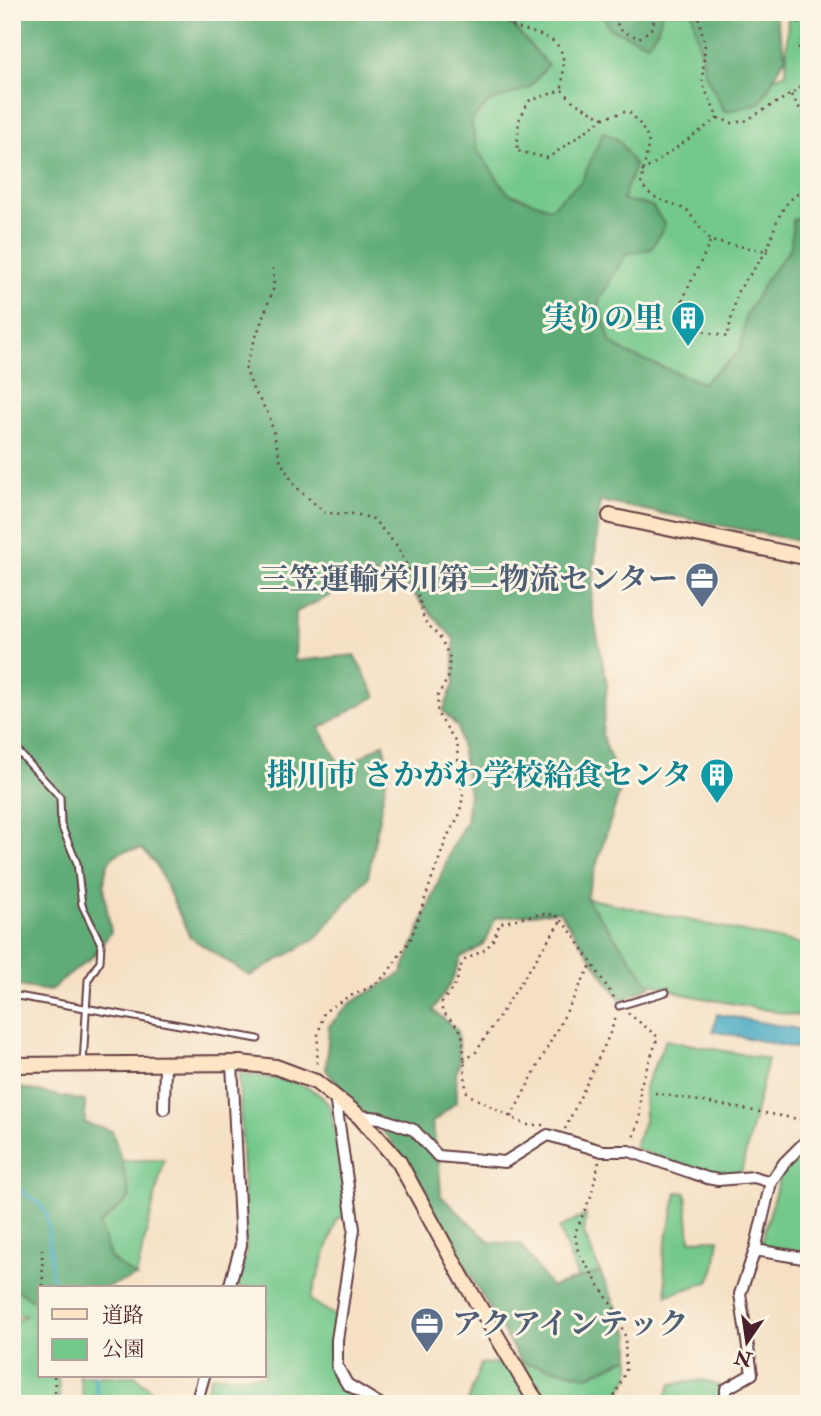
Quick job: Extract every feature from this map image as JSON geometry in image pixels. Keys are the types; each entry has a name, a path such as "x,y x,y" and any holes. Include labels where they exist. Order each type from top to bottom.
{"street":[{"path":"610,516 809,558"},
{"path":"164,1109 165,1063"},
{"path":"230,1286 241,1245 232,1063"},
{"path":"12,1065 232,1063 276,1067 316,1082 359,1116 399,1162 470,1290 528,1390 539,1404"},
{"path":"335,1096 354,1229 337,1340 337,1366 347,1384 374,1402"},
{"path":"359,1116 380,1118 414,1130 438,1156 505,1162 548,1135 602,1151 629,1151 707,1178 718,1180 754,1177 771,1182"},
{"path":"726,1404 726,1389 752,1374 740,1294 755,1250 771,1182 784,1163 809,1138"},
{"path":"755,1250 809,1259"},
{"path":"196,1404 203,1378"}],"lane":[{"path":"12,745 60,797 61,825 77,863 82,905 101,944 100,961 88,981 83,1064"},
{"path":"620,1006 666,992"},
{"path":"12,995 258,1039"}],"path":[{"path":"497,12 508,25 555,42 562,53 562,90 575,103 604,118"},
{"path":"609,12 622,31 639,38 651,29 657,12"},
{"path":"697,12 705,44 702,83 718,118 732,122 745,121 798,90 805,75 799,48 809,23"},
{"path":"788,12 806,29"},
{"path":"562,90 529,101 519,120 517,151 548,158 604,118 628,111 638,121 649,140 640,185 652,196 687,210 710,241 767,251"},
{"path":"791,96 809,123"},
{"path":"642,172 718,118"},
{"path":"710,241 696,275 680,300 675,324 727,337 738,291 767,251 777,217 795,193 809,189"},
{"path":"273,268 274,287 245,367 253,389 269,415 281,462 295,486 325,513 356,514 373,519 397,546 415,581 424,620 441,639 450,659 448,678 438,695 437,713 456,742 463,796 459,816 447,837 411,938 387,974 373,986 324,1012 318,1035 316,1082"},
{"path":"550,1125 526,1125 466,1091 463,1038 459,1028 442,1011 442,1002 456,984 461,966 465,960 486,949 494,940 500,923 544,915 555,915 562,919 620,1006 658,1037 640,1087 639,1119 629,1151"},
{"path":"464,1062 476,1052 562,919"},
{"path":"511,1116 591,964"},
{"path":"558,1127 565,1129 608,1038 620,1006"},
{"path":"655,1093 809,1121"},
{"path":"602,1151 591,1196 575,1233 578,1252 616,1312 625,1336 626,1371 611,1404"},
{"path":"42,1249 43,1286"},
{"path":"54,1378 56,1404"}],"green space":[{"path":"12,12 506,12 504,16 548,65 529,88 489,102 471,121 478,151 508,193 550,208 582,181 603,132 619,140 635,166 622,200 652,206 665,225 651,249 626,254 598,302 611,343 631,355 703,383 740,351 746,315 766,280 791,247 793,220 809,214 809,543 600,501 591,604 607,684 602,735 621,787 586,898 651,986 621,1001 559,911 495,918 484,943 461,957 451,983 433,1010 457,1030 460,1062 456,1074 457,1101 432,1123 441,1196 490,1242 520,1244 551,1287 600,1272 630,1335 630,1357 588,1376 521,1362 390,1139 326,1070 329,1026 351,1003 402,973 453,845 466,822 469,794 458,727 443,711 454,683 454,639 401,580 386,571 296,612 295,661 354,655 376,696 320,728 342,769 384,743 388,770 368,877 315,939 250,976 190,937 156,864 142,849 127,851 111,859 107,867 104,889 111,932 93,956 49,991 12,985"},
{"path":"470,12 717,12 734,93 786,73 788,12 809,12 809,259 761,346 700,403 595,357 543,231 463,156"},
{"path":"602,12 662,12 658,29 647,44 609,28"},
{"path":"692,12 774,12 786,56 760,103 725,112 706,76"},
{"path":"586,898 809,946 809,1018 687,995 646,981"},
{"path":"666,1040 768,1059 741,1173 710,1176 634,1148 645,1118 644,1088"},
{"path":"12,1073 16,1087 85,1101 85,1123 112,1131 130,1198 99,1225 111,1259 136,1277 109,1286 38,1286 36,1302 12,1287"},
{"path":"239,1074 300,1084 320,1096 331,1111 346,1216 337,1219 310,1300 337,1317 330,1348 337,1379 370,1398 370,1404 272,1404 281,1401 208,1404 205,1398 210,1378 266,1378 266,1286 238,1286 246,1254"},
{"path":"809,1147 809,1252 761,1245 779,1179 795,1158"},
{"path":"164,1159 136,1277 111,1259 99,1225 130,1198 122,1161"},
{"path":"677,1192 686,1193 690,1240 719,1239 715,1267 709,1282 667,1295 663,1257"},
{"path":"586,1215 584,1234 600,1272 578,1279 559,1228"},
{"path":"12,1287 38,1302 38,1320 34,1318 38,1322 38,1378 58,1378 60,1404 12,1404 12,1323 27,1315 12,1315"},
{"path":"630,1357 630,1375 613,1404 467,1404 481,1364 521,1362 588,1376"},
{"path":"79,1378 137,1378 167,1404 85,1404"},
{"path":"704,1380 719,1386 720,1404 663,1404 671,1384"}],"water":[{"path":"717,1014 809,1031 809,1051 713,1031"}],"waterway":[{"path":"12,1183 38,1203 47,1214 53,1286"},
{"path":"94,1378 99,1404"}],"place":[{"name":"実りの里","path":"688,348"},
{"name":"三笠運輸栄川第二物流センター","path":"702,609"},
{"name":"掛川市 さかがわ学校給食センタ","path":"717,805"},
{"name":"アクアインテック","path":"427,1354"}]}
